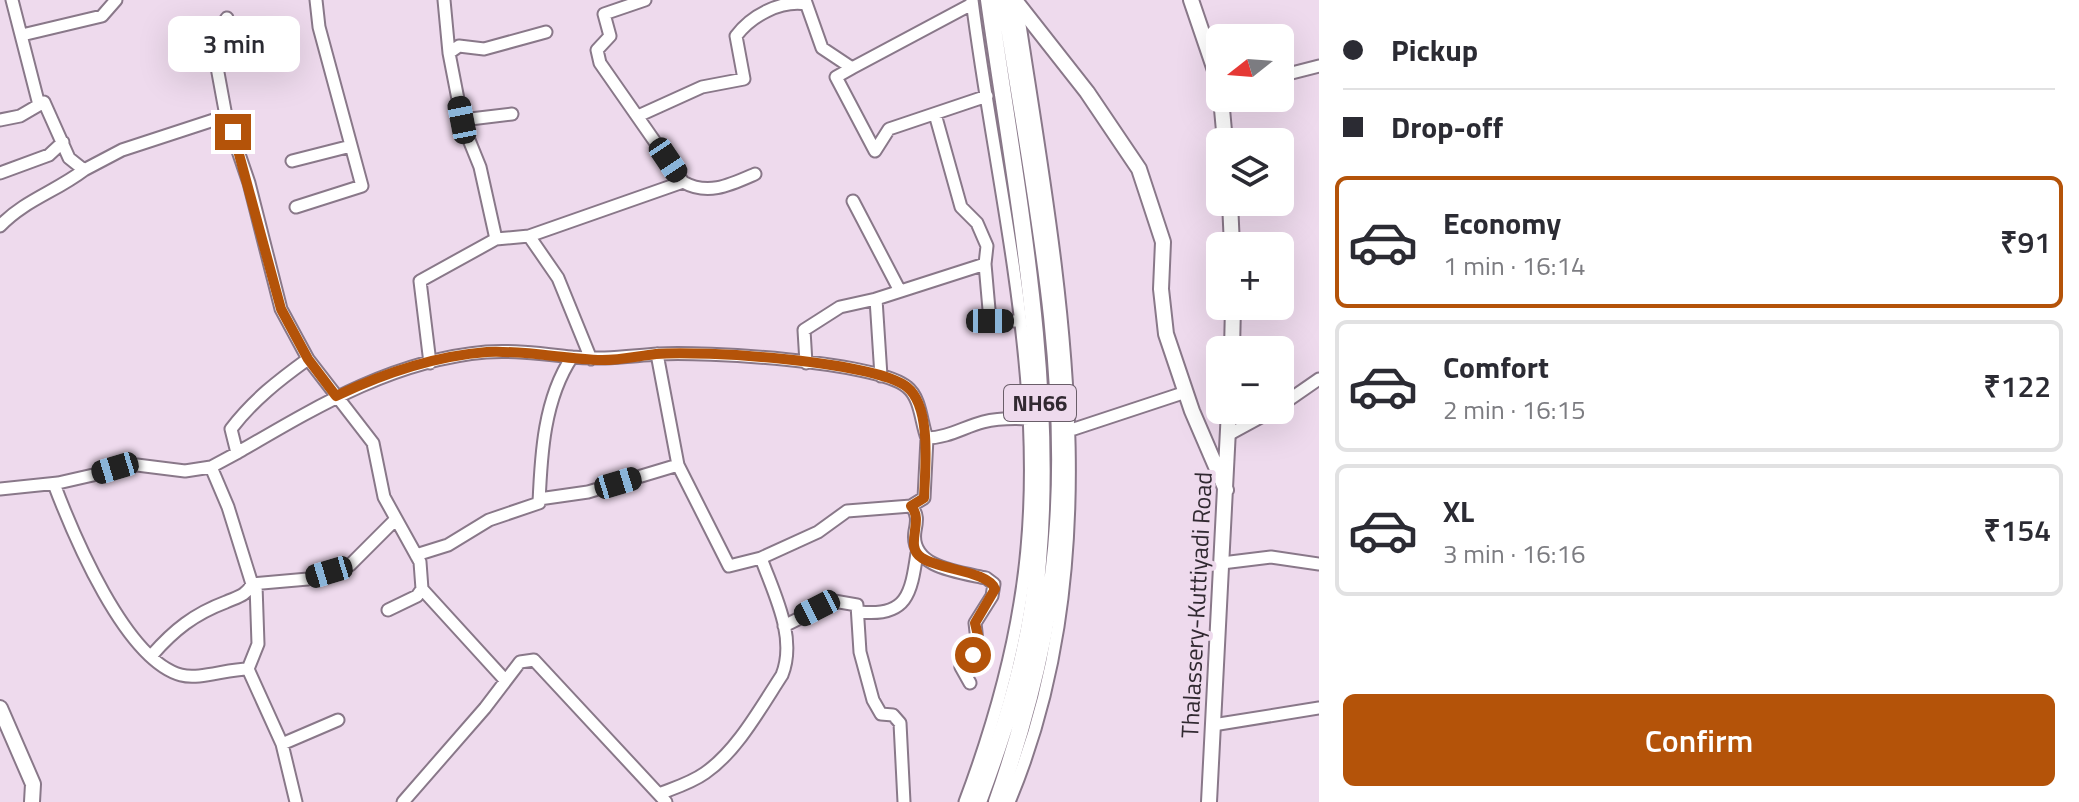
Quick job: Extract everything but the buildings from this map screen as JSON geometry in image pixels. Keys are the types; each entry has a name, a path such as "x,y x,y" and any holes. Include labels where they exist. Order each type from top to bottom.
{"highway":[{"name":"NH66","path":"978,1 1038,348 1041,458 1038,562 1028,632 1004,733 978,802"},
{"name":"NH66","path":"997,802 1012,759 1042,636 1058,526 1060,474 1058,392 1013,1"}],"main road":[{"path":"1191,0 1206,44"},
{"path":"1013,1 1087,92 1139,169 1163,242 1162,310 1186,392 1226,490"},
{"name":"Thalassery-Kuttiyadi Road","path":"1209,802 1228,424"},
{"path":"0,708 33,784 32,802"}],"street":[{"path":"12,0 39,105"},
{"path":"22,35 78,25 102,16 116,0"},
{"path":"296,207 362,186 319,27 316,0"},
{"path":"444,0 449,53 462,120 480,167 496,239"},
{"path":"604,0 610,36 597,50 600,63 683,182 697,190 725,187 755,174"},
{"path":"604,14 645,0"},
{"path":"965,802 992,722 1021,602 1030,498 1029,419 1019,321 987,96 978,1 836,77 875,151 889,129 987,96"},
{"path":"1009,802 1039,709 1064,593 1071,430 1053,248 1013,1"},
{"path":"638,116 702,87 744,79 736,36 745,25 793,2 805,2 822,48 852,68"},
{"path":"227,18 218,31 214,51 226,116 249,183 281,309 308,359 373,443 378,456 378,478 416,555 422,589 505,680"},
{"path":"449,53 459,46 484,49 546,32"},
{"path":"1294,72 1319,66"},
{"path":"0,120 20,116 44,102 69,158 84,170"},
{"path":"462,120 512,114"},
{"path":"935,114 961,207 977,223 987,246 985,264 990,321 1019,321"},
{"path":"0,226 19,206 67,183 84,170 122,150 226,116"},
{"path":"0,173 49,155 63,142"},
{"path":"292,161 351,146"},
{"path":"430,363 420,281 496,239 529,236 683,182"},
{"path":"853,201 900,291"},
{"path":"529,236 558,278 591,359"},
{"path":"806,363 804,330 840,307 876,299 985,264"},
{"path":"876,299 881,376"},
{"path":"0,489 54,484 137,465 185,471 211,467 336,396 376,378 486,352 591,359 628,359 657,354 806,363 881,376 909,388 918,406 927,438 924,498 911,506 847,511 818,532 761,558 729,566 678,465 657,354"},
{"path":"416,555 448,545 489,520 536,504 547,421 557,385 572,357"},
{"path":"237,453 231,429 262,393 308,359"},
{"path":"1294,396 1319,379"},
{"path":"1071,430 1186,392"},
{"path":"927,438 950,435 981,422 1006,417 1029,419"},
{"path":"1228,435 1248,424"},
{"path":"539,499 588,492 678,465"},
{"path":"211,467 254,585 258,644 248,669 282,744 296,802"},
{"path":"54,484 113,612 152,655 177,674 187,676 224,669 248,669"},
{"path":"860,612 879,614 903,602 910,591 917,553 914,541 916,511 911,506"},
{"path":"152,655 175,628 209,608 243,596 254,585 308,579 350,565 396,519"},
{"path":"917,553 953,570 986,578 994,584 992,596 975,623 978,650 961,667 970,683"},
{"path":"1222,563 1271,557 1319,564"},
{"path":"403,802 485,708 520,662 534,660 545,676 662,798 704,774 732,747 782,675 787,653 784,626 761,558"},
{"path":"388,610 406,604 422,589"},
{"path":"784,626 834,601 849,601 857,605 860,612 858,640 873,700 881,714 893,715 900,723 904,802"},
{"path":"1213,725 1319,708"},
{"path":"282,744 338,720"}],"route":[{"path":"233,132 281,309 308,359 336,396 376,378 409,368 486,352 599,360 657,354 762,358 872,373 909,388 927,438 924,498 911,506 916,511 917,522 914,547 922,558 986,578 994,584 992,596 975,623 980,644 973,655"}]}
